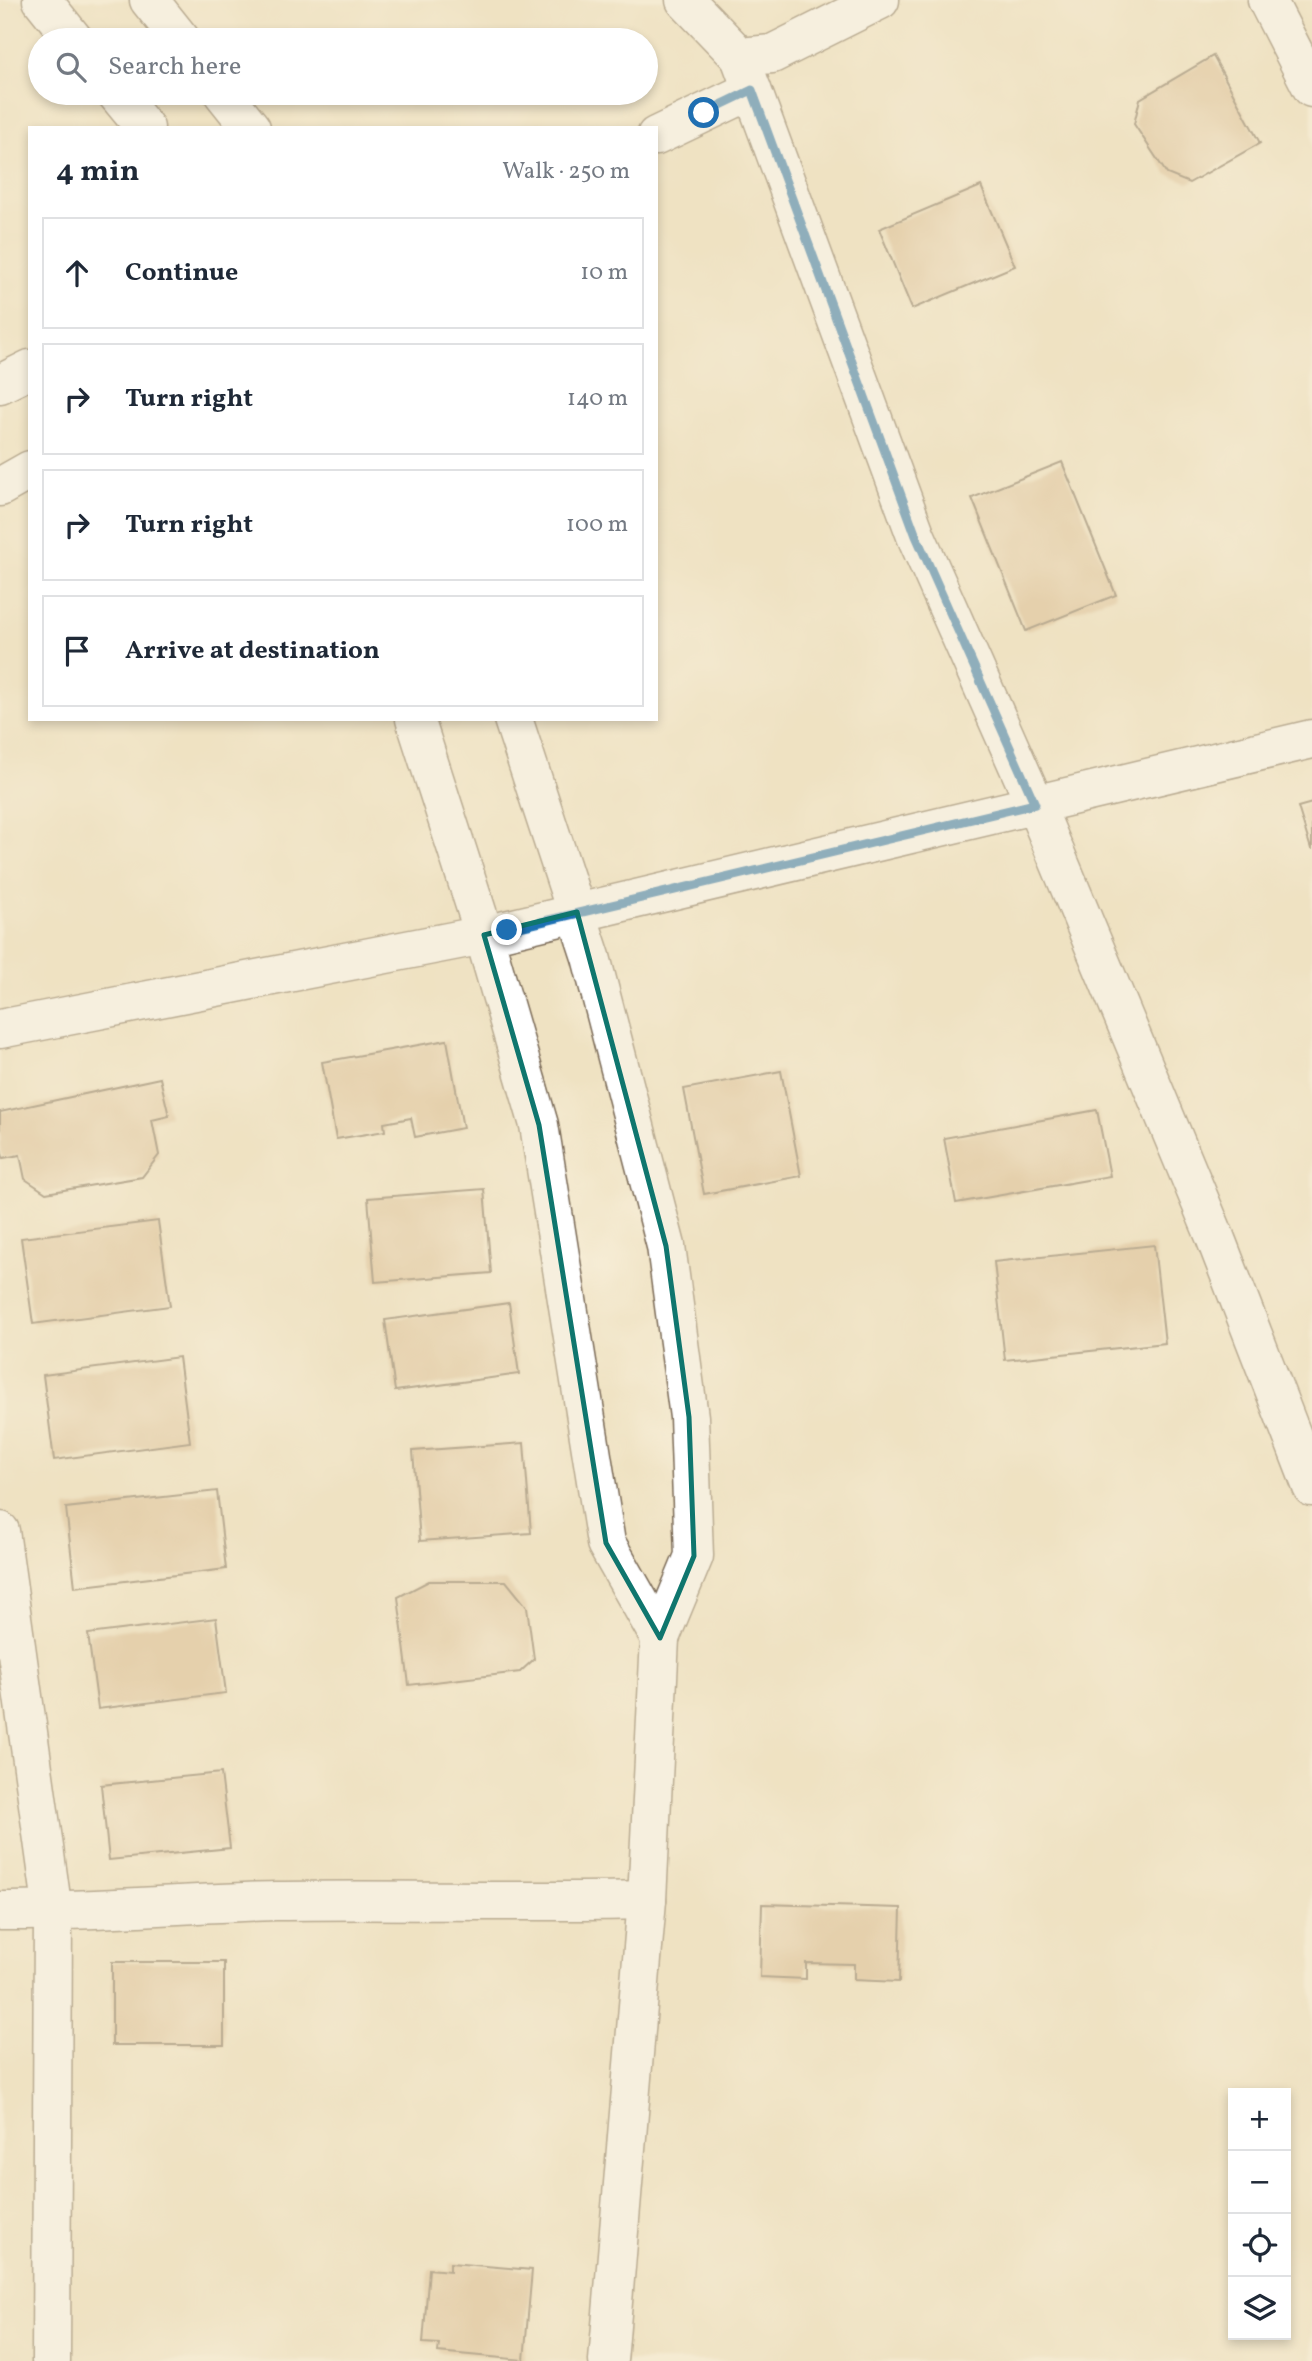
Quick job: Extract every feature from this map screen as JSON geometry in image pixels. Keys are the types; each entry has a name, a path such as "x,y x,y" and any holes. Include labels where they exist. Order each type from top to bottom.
{"street":[{"path":"42,0 64,28"},
{"path":"149,0 171,28"},
{"path":"685,0 746,73 916,536 1035,804 1215,1237 1312,1487"},
{"path":"658,135 772,54 880,0"},
{"path":"1267,0 1312,88"},
{"path":"126,105 143,126"},
{"path":"233,105 249,126"},
{"path":"0,384 28,370"},
{"path":"0,487 28,471"},
{"path":"416,721 484,935 539,1125 606,1543 660,1638"},
{"path":"514,721 591,957 666,1246 689,1417 694,1556 660,1638 647,1900 608,2361"},
{"path":"0,1029 484,935 1312,739"},
{"path":"0,1531 53,1912 51,2361"},
{"path":"0,1911 53,1912 275,1901 647,1900"}],"highlighted area":[{"path":"577,912 666,1246 689,1417 694,1556 660,1638 606,1543 539,1125 484,935"}],"building":[{"path":"1213,56 1260,143 1189,183 1167,174 1134,124 1140,99"},
{"path":"981,186 1015,266 912,309 879,229"},
{"path":"1062,462 1116,595 1026,631 972,498"},
{"path":"1312,803 1312,849 1311,849 1298,807"},
{"path":"447,1040 463,1128 415,1137 411,1118 384,1123 385,1131 336,1139 322,1062"},
{"path":"781,1071 801,1176 704,1194 684,1089"},
{"path":"160,1078 169,1116 152,1120 159,1155 142,1177 46,1193 25,1179 20,1155 3,1158 0,1112"},
{"path":"1097,1110 1110,1176 956,1203 944,1138"},
{"path":"484,1189 491,1273 375,1282 368,1198"},
{"path":"158,1221 170,1306 33,1324 21,1238"},
{"path":"1154,1245 1165,1343 1005,1360 994,1262"},
{"path":"509,1303 519,1374 395,1391 385,1320"},
{"path":"179,1357 190,1442 54,1460 43,1375"},
{"path":"524,1443 531,1533 420,1541 413,1451"},
{"path":"217,1491 226,1569 75,1587 66,1508"},
{"path":"429,1581 506,1581 527,1607 534,1659 520,1672 409,1685 398,1597"},
{"path":"216,1618 226,1693 98,1709 88,1634"},
{"path":"221,1773 230,1848 109,1860 101,1785"},
{"path":"762,1904 901,1908 899,1982 854,1980 854,1964 806,1963 806,1979 760,1977"},
{"path":"112,1962 224,1962 224,2045 112,2045"},
{"path":"450,2263 532,2270 524,2360 438,2352 439,2344 423,2343 429,2269 450,2271"}],"route":[{"path":"507,930 1035,804 916,536 752,90 704,113"}]}
